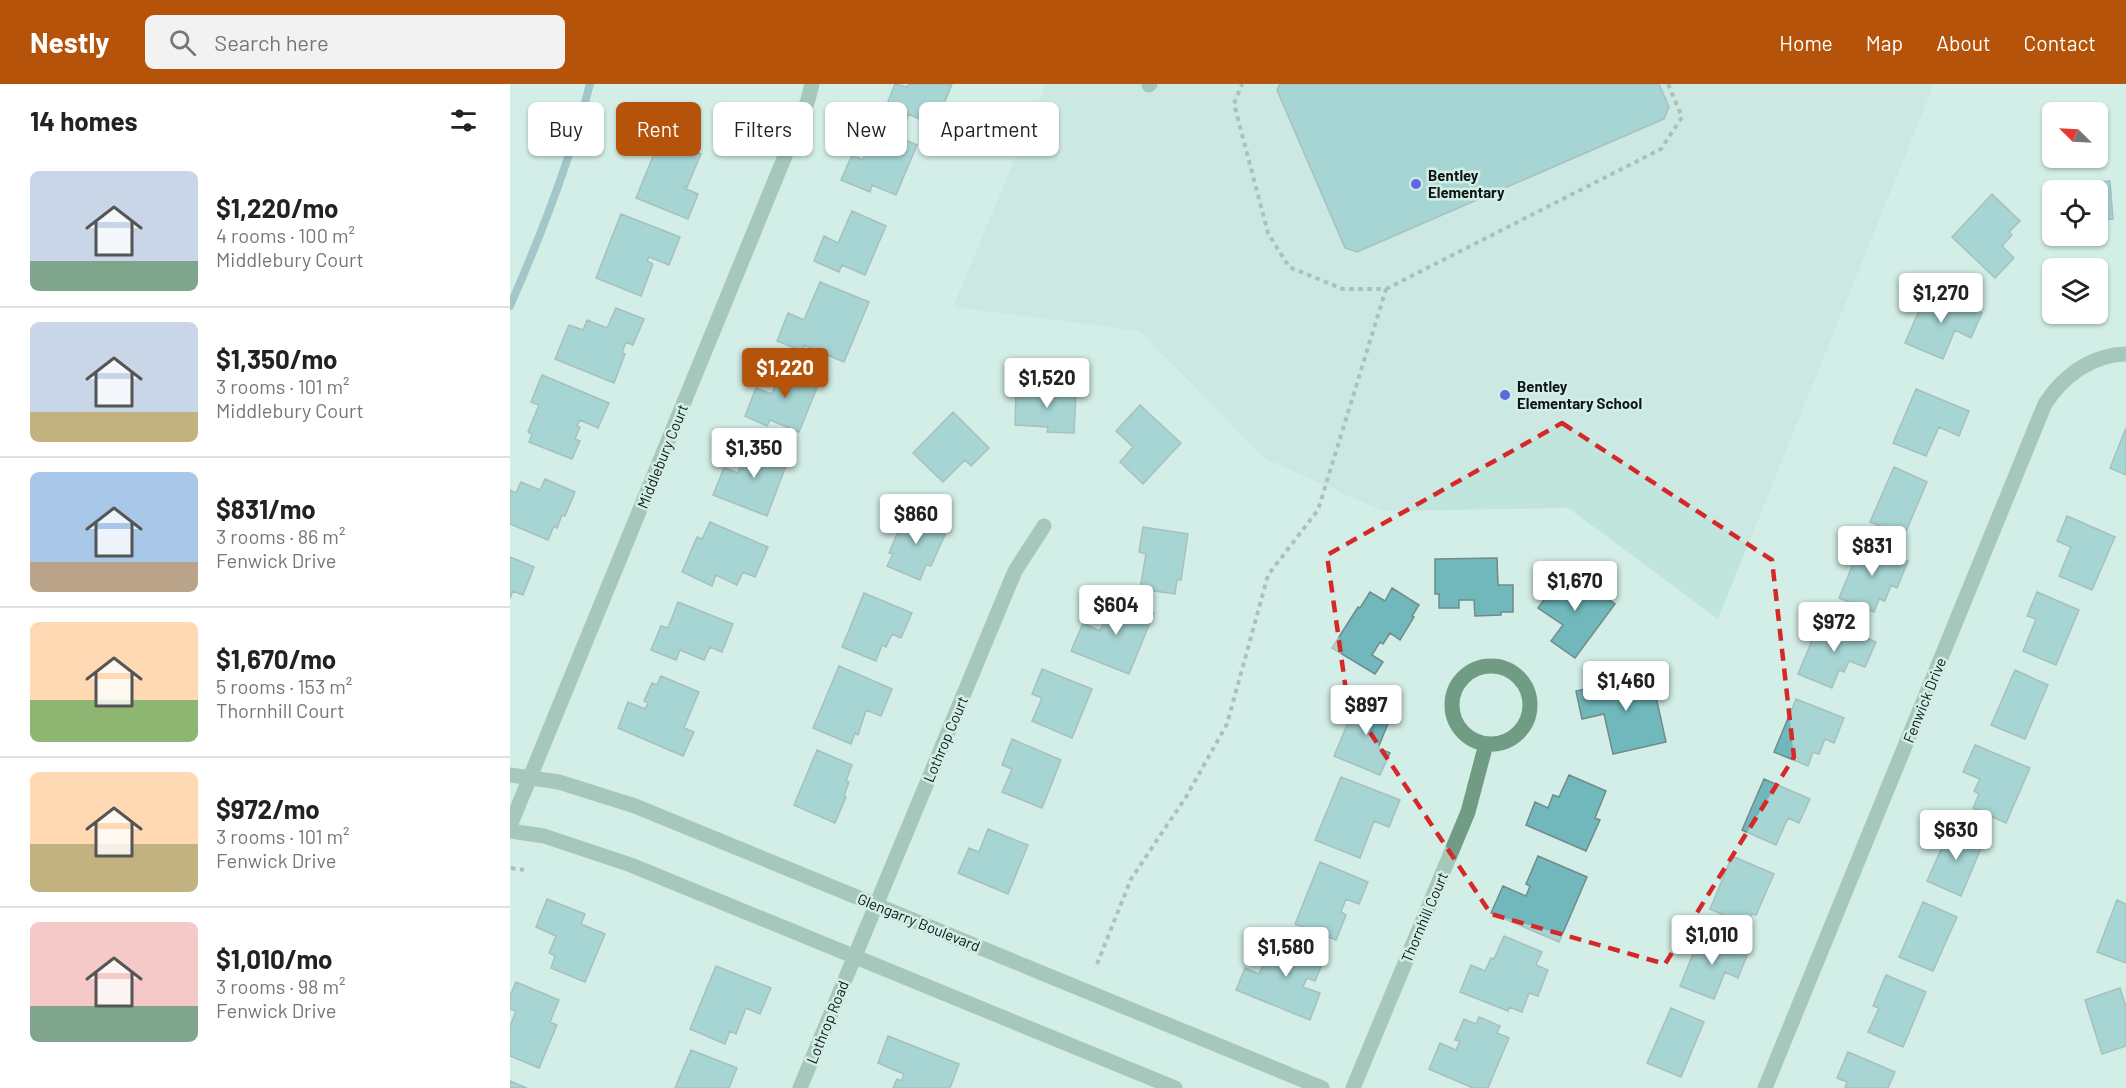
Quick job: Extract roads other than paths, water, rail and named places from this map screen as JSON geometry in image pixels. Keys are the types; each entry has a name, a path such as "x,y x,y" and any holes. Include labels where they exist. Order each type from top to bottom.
{"street":[{"name":"Middlebury Court","path":"510,829 804,111 812,84"},
{"name":"Fenwick Drive","path":"1765,1088 2045,404 2065,379 2090,362 2126,354"},
{"name":"Lothrop Court","path":"854,957 1015,571 1044,526"},
{"path":"1497,665 1511,671 1522,681 1529,694 1530,710 1525,725 1515,736 1501,743 1486,744 1471,738 1460,728 1453,714 1452,699 1457,685 1467,673 1481,666 1497,665"},
{"name":"Thornhill Court","path":"1353,1088 1468,812 1486,744"},
{"name":"Glengarry Boulevard","path":"510,775 559,782 635,806 1322,1088"},
{"path":"510,829 544,836 631,865 1175,1088"},
{"name":"Lothrop Road","path":"800,1088 854,957"}],"waterway":[{"path":"510,306 574,141 590,84"}],"place":[{"name":"Bentley Elementary","path":"1416,184"},
{"name":"Bentley Elementary School","path":"1505,395"}]}
